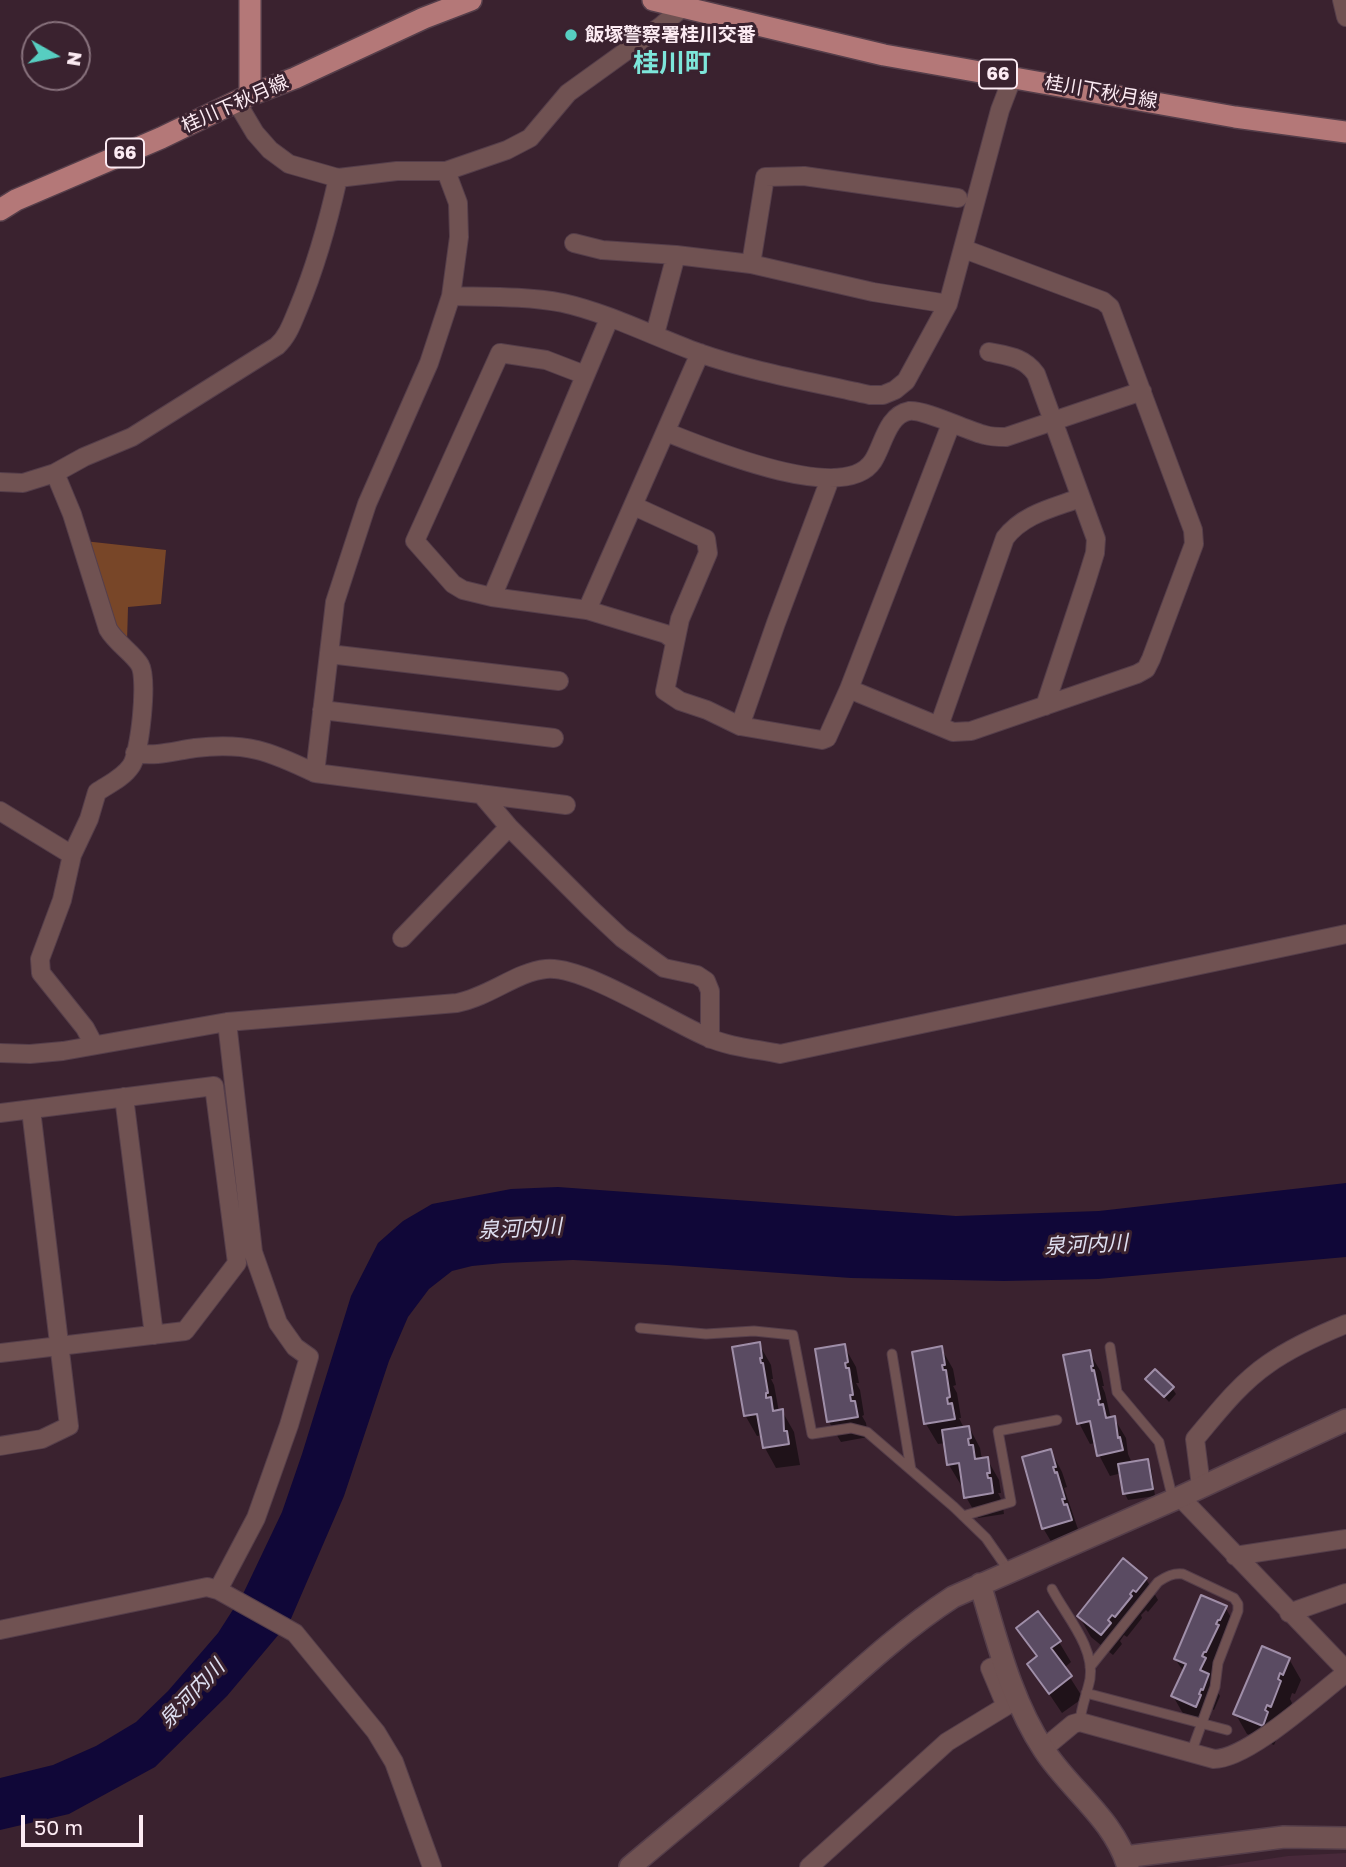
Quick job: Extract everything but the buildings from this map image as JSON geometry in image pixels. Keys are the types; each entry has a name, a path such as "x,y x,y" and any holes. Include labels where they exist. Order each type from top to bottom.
{"main road":[{"path":"243,98 250,0"},
{"name":"桂川下秋月線","path":"0,210 16,200 161,138 243,98 295,78 424,18 471,0"},
{"name":"桂川下秋月線","path":"653,0 684,3 884,55 1235,117 1346,132"}],"street":[{"path":"1342,0 1346,17"},
{"path":"243,98 255,133 270,150 289,164 338,178 397,171 446,171 507,150 530,138 568,93 661,26 684,3"},
{"path":"451,296 509,297 564,303 700,353 780,375 870,395 883,395 906,381 948,304 1000,110 1013,76"},
{"path":"315,773 335,602 348,559 388,453 429,363 451,296 459,237 458,203 446,171"},
{"path":"751,264 765,177 804,176 958,198"},
{"path":"0,482 23,483 55,473 84,457 132,437 286,339 310,278 338,178"},
{"path":"574,243 602,250 751,264 873,292 948,304"},
{"path":"849,689 953,732 971,731 1137,674 1146,669 1194,544 1193,530 1111,307 1103,301 964,249"},
{"path":"654,334 676,255"},
{"path":"492,597 609,318"},
{"path":"989,352 1020,359 1030,365 1036,374 1096,539 1095,552 1045,706"},
{"path":"585,375 546,360 500,353 415,541 453,584 463,590 492,597 587,610 666,634 675,641"},
{"path":"587,610 700,353"},
{"path":"666,432 773,470 830,479 854,474 871,464 891,424 910,411 988,436 1006,437 1142,391"},
{"path":"634,506 706,539 708,553 680,619 665,691 680,701 740,726 822,740 827,738 849,689 950,424"},
{"path":"55,473 72,514 108,629 115,641 140,664 145,679 134,763 125,774 97,792 89,819 72,855 62,900 40,960 41,973 85,1028 94,1045"},
{"path":"740,726 830,479"},
{"path":"939,726 1005,538 1012,528 1024,519 1080,498"},
{"path":"329,654 559,681"},
{"path":"322,710 554,738"},
{"path":"135,754 150,756 229,745 261,749 315,773 566,805"},
{"path":"481,794 509,827 622,938 664,968 697,975 706,981 710,991 710,1039"},
{"path":"0,811 72,855"},
{"path":"402,938 509,827"},
{"path":"0,1053 30,1054 227,1022 457,1003 476,999 530,971 549,968 582,976 710,1039 779,1055 1346,934"},
{"path":"221,1592 256,1518 309,1357 295,1347 278,1323 253,1252 227,1022"},
{"path":"0,1113 214,1086 237,1263 185,1331 0,1353"},
{"path":"124,1097 154,1335"},
{"path":"0,1446 41,1439 69,1426 31,1110"},
{"path":"1201,1486 1195,1439 1235,1393 1267,1364 1309,1339 1346,1324"},
{"path":"641,1863 877,1654 922,1617 953,1597 1346,1420"},
{"path":"1043,1749 1073,1724 1080,1723 1214,1759 1226,1759 1247,1749 1346,1672 1177,1498"},
{"path":"1235,1556 1346,1539"},
{"path":"980,1584 1003,1663 1023,1711 1043,1749 1111,1831 1126,1862 1284,1837 1346,1838"},
{"path":"0,1630 207,1587 221,1592 295,1633 376,1732 394,1762 432,1867"},
{"path":"1289,1613 1346,1593"},
{"path":"809,1867 947,1742 1006,1706 990,1668 1003,1663"}],"lane":[{"path":"640,1328 706,1334 754,1331 793,1335 812,1434 859,1428 867,1432 986,1538 1009,1571"},
{"path":"1110,1347 1117,1392 1159,1442 1177,1498"},
{"path":"892,1354 911,1470"},
{"path":"963,1516 1010,1502 998,1431 1057,1420"},
{"path":"1090,1667 1158,1582 1175,1573 1183,1574 1234,1598 1238,1611 1218,1662 1215,1687 1191,1753"},
{"path":"1052,1589 1088,1653 1090,1667 1080,1723"},
{"path":"1086,1693 1227,1730"}],"shaded area":[{"path":"84,541 166,550 161,604 128,607 127,642 118,634"},
{"path":"1346,1853 1346,1867 1215,1867 1288,1856"}],"water":[{"name":"泉河内川","path":"1346,1183 1346,1257 1098,1279 1004,1281 851,1278 573,1260 503,1263 452,1271 429,1289 408,1317 389,1361 344,1496 290,1621 227,1696 155,1767 69,1814 0,1830 0,1778 53,1765 96,1746 136,1722 168,1691 218,1633 243,1594 282,1512 351,1296 378,1243 403,1221 432,1204 511,1189 558,1187 956,1216 1099,1211"}],"place":[{"name":"飯塚警察署桂川交番","path":"571,35"}],"district":[{"name":"桂川町","path":"672,64"}]}
